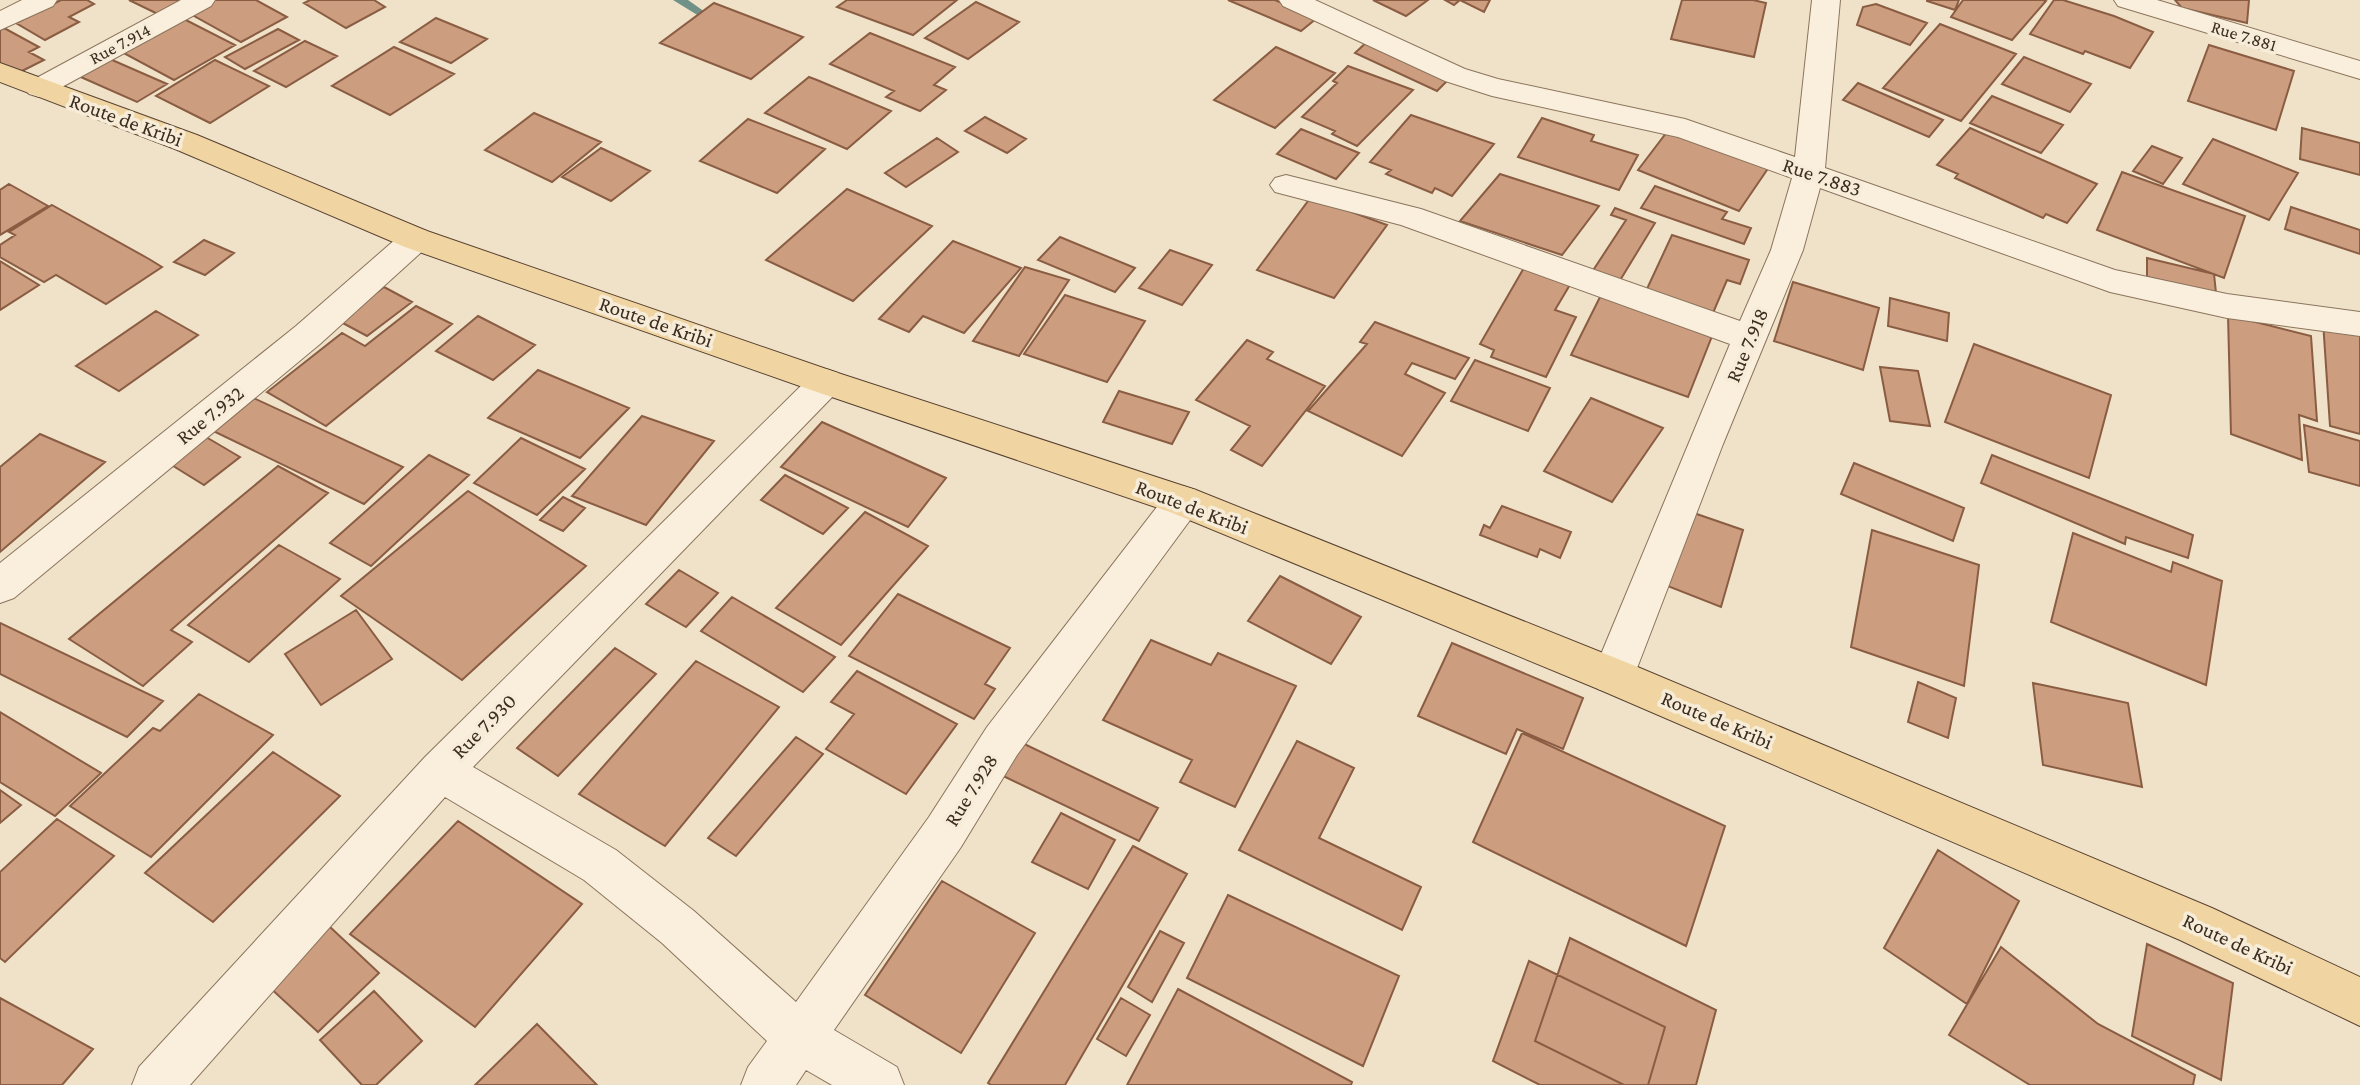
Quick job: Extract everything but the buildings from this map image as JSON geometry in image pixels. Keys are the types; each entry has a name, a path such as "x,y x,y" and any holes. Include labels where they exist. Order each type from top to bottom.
{"main road":[{"name":"Route de Kribi","path":"0,72 186,142 416,239 827,382 1183,501 1613,676 2196,924 2360,1002"}],"street":[{"path":"0,22 43,0"},
{"name":"Rue 7.914","path":"39,88 201,0"},
{"name":"Rue 7.883","path":"1293,0 1455,75 1479,83 1685,129 2110,280 2227,306 2360,324"},
{"name":"Rue 7.881","path":"2128,0 2360,70"},
{"name":"Rue 7.918","path":"1613,676 1705,443 1787,250 1809,173 1819,1"},
{"path":"1286,185 1410,218 1750,338"},
{"name":"Rue 7.932","path":"0,586 308,335 416,239"},
{"name":"Rue 7.930","path":"157,1085 440,771 827,382"},
{"name":"Rue 7.928","path":"766,1085 945,832 1002,741 1183,501"},
{"path":"440,771 600,865 678,927 800,1038 879,1085"}],"waterway":[{"path":"679,0 699,12"}]}
